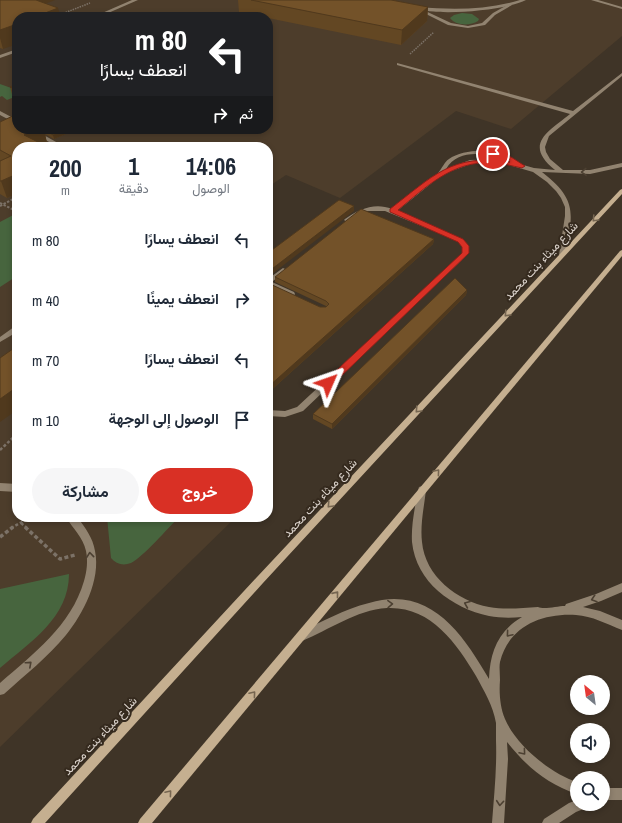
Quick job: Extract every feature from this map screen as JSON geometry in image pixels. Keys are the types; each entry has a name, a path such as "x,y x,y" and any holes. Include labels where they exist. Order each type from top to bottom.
{"main road":[{"name":"شارع ميثاء بنت محمد","path":"37,823 260,580 622,191"},
{"path":"144,823 622,252"}],"street":[{"path":"107,12 136,0"},
{"path":"510,5 479,25 462,26 445,22 414,8 445,11 486,10 510,5 524,0"},
{"path":"593,0 622,8"},
{"path":"0,57 12,52"},
{"path":"399,64 573,113"},
{"path":"562,172 545,156 542,149 543,141 547,135 622,74"},
{"path":"0,113 12,119"},
{"path":"38,134 53,142"},
{"path":"393,211 441,173 452,159 467,153 477,152 501,156 522,166"},
{"path":"441,173 474,161 502,161 534,170 562,172 590,172 622,165"},
{"path":"534,170 546,178 561,193 569,209 562,256"},
{"path":"273,413 285,414 300,409 465,253 466,246 460,240 393,211 379,208 364,209 342,225"},
{"path":"273,278 286,268"},
{"path":"273,284 302,299"},
{"path":"0,340 12,332"},
{"path":"0,487 12,488"},
{"path":"422,490 417,541 419,556 426,570 436,584 449,595 466,605 483,610 502,613 564,609 581,610 598,614 622,625"},
{"path":"0,690 56,640 74,616 85,591 91,570 91,552 81,528 76,522"},
{"path":"564,609 598,598 622,587"},
{"path":"302,636 378,604 400,604 421,609 441,620 457,636 495,698"},
{"path":"498,823 502,759 501,722 495,698 493,677 496,658 503,641 515,627 529,617 547,611"},
{"path":"501,722 525,755 539,768 570,785"},
{"path":"610,795 622,794"},
{"path":"548,823 570,809"}],"path":[{"path":"66,12 90,3"},
{"path":"399,64 445,22"},
{"path":"0,206 12,200"},
{"path":"0,203 12,209"},
{"path":"0,450 12,439"},
{"path":"0,537 21,523 60,558 91,552"}],"shaded area":[{"path":"0,0 622,0 622,36 511,129 456,111 340,198 286,175 273,184 273,142 12,142 12,522 231,522 0,747"}],"green space":[{"path":"462,13 472,14 479,19 475,23 459,24 450,18 454,15"},
{"path":"0,84 12,88 12,98 7,100 2,96 0,97"},
{"path":"12,216 12,279 0,287 0,222"},
{"path":"107,522 174,522 142,555 131,563 117,563 111,558"},
{"path":"69,574 67,590 62,604 55,616 46,628 0,668 0,589"}],"building":[{"path":"0,0 36,0 58,8 48,12 12,12 12,26 0,30"},
{"path":"251,0 391,0 428,7 402,30"},
{"path":"12,116 12,134 26,134 24,135 38,142 12,142 12,176 1,181 0,161 11,156 0,150 0,122"},
{"path":"339,200 354,206 273,268 273,249"},
{"path":"361,209 434,239 273,383 273,285 320,307 326,307 329,304 326,301 275,277"},
{"path":"455,278 467,290 332,424 313,414"},
{"path":"12,350 12,391 0,399 0,358"}],"route":[{"path":"328,383 465,253 466,246 460,240 393,211 441,173 463,164 474,161 502,161 522,166 509,158 493,154"}]}
